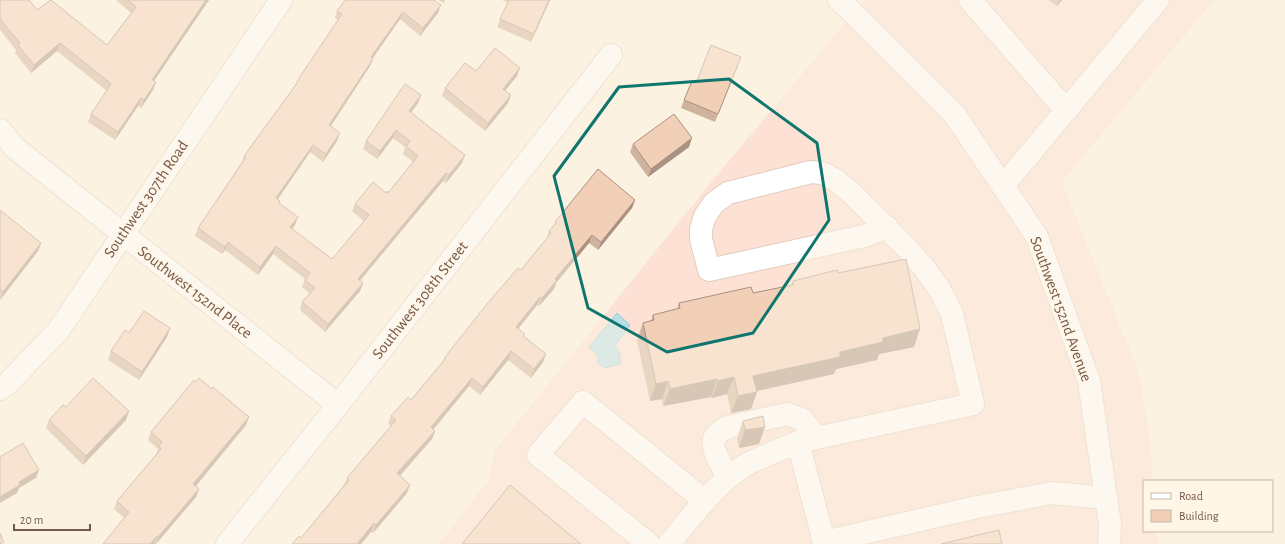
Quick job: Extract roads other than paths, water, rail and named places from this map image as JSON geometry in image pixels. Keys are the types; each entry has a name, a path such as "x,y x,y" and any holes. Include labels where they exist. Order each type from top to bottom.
{"street":[{"name":"Southwest 307th Road","path":"0,389 7,384 58,331 281,0"},
{"name":"Southwest 152nd Avenue","path":"839,0 955,115 1037,237 1089,381 1110,525 1109,544"},
{"path":"970,0 1066,110"},
{"path":"1003,186 1158,0"},
{"name":"Southwest 308th Street","path":"227,544 338,405 611,55"},
{"name":"Southwest 152nd Place","path":"0,130 15,148 338,405"},
{"path":"669,544 714,490 728,477 746,465 808,440 973,404 957,331 947,302 925,269 887,227 836,180 822,173 811,172 728,193 714,203 705,216 701,229 701,239 709,270 864,236 887,227"},
{"path":"650,544 538,455 583,402 705,501"},
{"path":"728,477 719,460 714,444 715,438 719,432 728,427 787,414 802,419 808,440 821,543 977,506 1052,493 1106,498"}],"water":[{"path":"617,313 630,325 615,345 620,355 620,364 604,368 597,362 599,357 589,347"}]}
